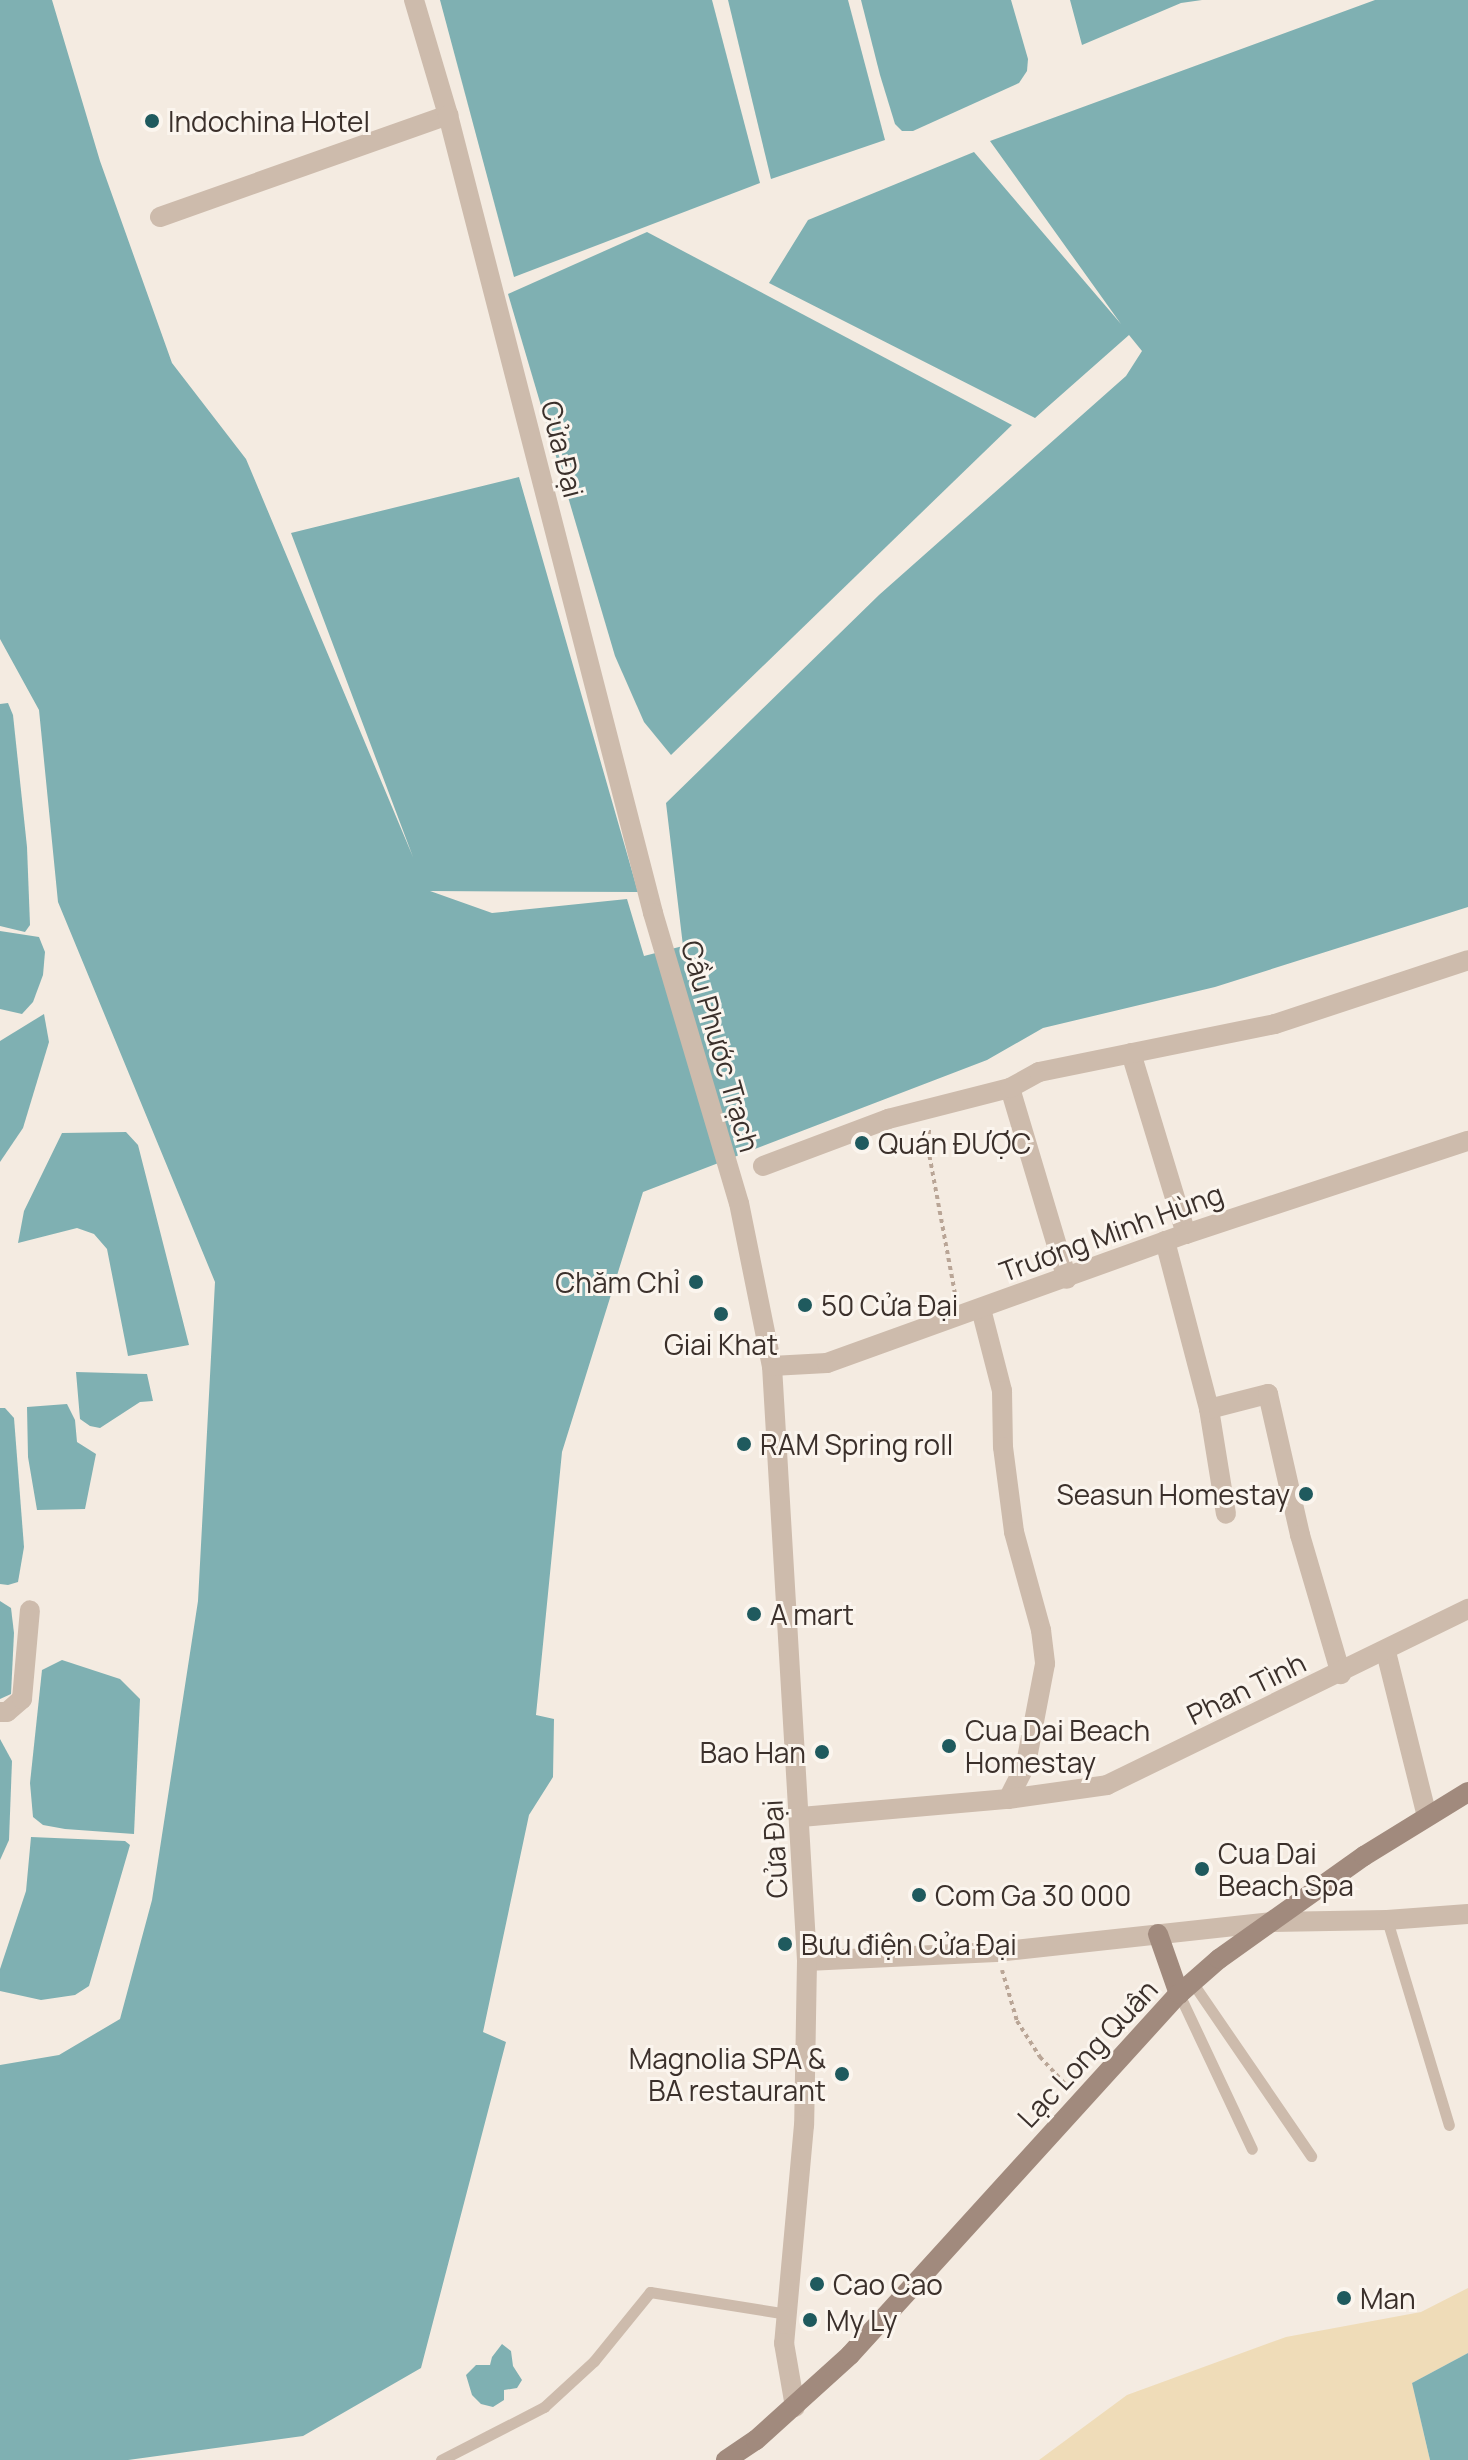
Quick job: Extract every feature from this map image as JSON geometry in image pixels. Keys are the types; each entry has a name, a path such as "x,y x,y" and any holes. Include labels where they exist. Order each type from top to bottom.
{"main road":[{"name":"Lạc Long Quân","path":"726,2460 795,2407 893,2311 1080,2099 1186,1988 1272,1922 1427,1816 1468,1792"},
{"path":"1158,1934 1186,1988"}],"street":[{"name":"Cửa Đại","path":"414,0 448,115 653,913"},
{"path":"160,217 448,115"},
{"name":"Cầu Phước Trạch","path":"653,913 736,1194"},
{"path":"763,1166 888,1119 1010,1088 1039,1072 1275,1024 1468,960"},
{"path":"1131,1053 1186,1234"},
{"path":"1010,1088 1067,1279"},
{"name":"Trương Minh Hùng","path":"772,1366 827,1363 1067,1279 1165,1241 1468,1141"},
{"name":"Cửa Đại","path":"736,1194 772,1366 801,1817 807,1961 804,2125 784,2343 795,2407"},
{"path":"1165,1241 1209,1409 1226,1514"},
{"path":"981,1309 1002,1391 1003,1447 1014,1532 1041,1630 1045,1664 1026,1764 1008,1799"},
{"path":"1209,1409 1268,1394 1300,1535 1341,1674"},
{"name":"Phan Tình","path":"801,1817 1008,1799 1107,1785 1341,1674 1468,1609"},
{"path":"0,1712 7,1712 22,1699 30,1610"},
{"path":"1386,1652 1427,1816"},
{"path":"807,1961 996,1952 1272,1922 1387,1920 1468,1914"}],"lane":[{"path":"1387,1920 1449,2125"},
{"path":"1186,1988 1252,2149"},
{"path":"1186,1988 1311,2156"},
{"path":"441,2460 544,2407 594,2361 650,2292 787,2314"}],"path":[{"path":"931,1107 928,1148 959,1317"},
{"path":"996,1952 1017,2021 1040,2057 1080,2099"}],"sand":[{"path":"1468,2288 1468,2353 1412,2383 1430,2460 1039,2460 1127,2395 1286,2337 1421,2312"}],"water":[{"path":"0,0 52,0 100,161 172,363 246,459 413,857 291,533 519,477 638,892 430,891 492,913 627,899 644,956 683,946 666,803 879,595 1126,376 1142,351 1129,335 1035,418 769,283 808,220 974,152 1121,324 990,141 1375,0 1468,0 1468,907 1215,987 1043,1028 987,1060 643,1192 562,1452 536,1715 554,1719 553,1777 529,1815 483,2032 506,2042 421,2368 303,2436 128,2460 0,2460 0,2065 59,2055 120,2019 152,1900 198,1601 215,1282 58,902 39,710 0,639"},
{"path":"440,0 712,0 760,183 514,277"},
{"path":"728,0 848,0 885,140 771,179"},
{"path":"861,0 1011,0 1028,59 1027,71 1019,83 913,131 902,131 895,124"},
{"path":"1070,0 1202,0 1181,3 1082,45"},
{"path":"647,232 1012,425 671,755 644,722 615,656 508,294"},
{"path":"8,703 13,715 27,847 30,925 25,932 0,926 0,704"},
{"path":"0,931 39,937 45,952 43,975 33,1002 22,1014 0,1009"},
{"path":"44,1014 49,1042 23,1128 0,1162 0,1041"},
{"path":"126,1132 138,1145 189,1345 128,1356 107,1249 94,1234 77,1228 18,1243 24,1211 62,1133"},
{"path":"76,1372 147,1374 153,1401 140,1402 100,1428 90,1426 80,1419"},
{"path":"67,1404 75,1420 77,1442 96,1454 85,1509 37,1510 28,1457 27,1407"},
{"path":"0,1408 5,1408 14,1418 24,1547 18,1582 8,1585 0,1584"},
{"path":"0,1601 11,1608 14,1633 11,1694 0,1699"},
{"path":"62,1660 120,1679 140,1699 134,1834 65,1829 43,1825 33,1817 30,1783 42,1670"},
{"path":"0,1739 12,1761 9,1840 0,1860"},
{"path":"31,1837 125,1841 130,1845 89,1986 75,1995 41,2000 0,1991 0,1969 26,1891"},
{"path":"502,2344 511,2351 513,2366 522,2380 517,2388 504,2390 504,2400 493,2407 481,2404 472,2395 466,2375 476,2365 490,2365"},
{"path":"1468,2353 1468,2460 1430,2460 1412,2383"}],"place":[{"name":"Indochina Hotel","path":"152,121"},
{"name":"Quán ĐƯỢC","path":"862,1143"},
{"name":"Chăm Chỉ","path":"696,1282"},
{"name":"50 Cửa Đại","path":"805,1305"},
{"name":"Giai Khat","path":"721,1314"},
{"name":"RAM Spring roll","path":"744,1444"},
{"name":"Seasun Homestay","path":"1306,1494"},
{"name":"A mart","path":"754,1614"},
{"name":"Cua Dai Beach Homestay","path":"949,1746"},
{"name":"Bao Han","path":"822,1752"},
{"name":"Cua Dai Beach Spa","path":"1202,1869"},
{"name":"Com Ga 30 000","path":"919,1895"},
{"name":"Bưu điện Cửa Đại","path":"785,1944"},
{"name":"Magnolia SPA & BA restaurant","path":"842,2074"},
{"name":"Cao Cao","path":"817,2284"},
{"name":"Man","path":"1344,2298"},
{"name":"My Ly","path":"810,2320"}]}
